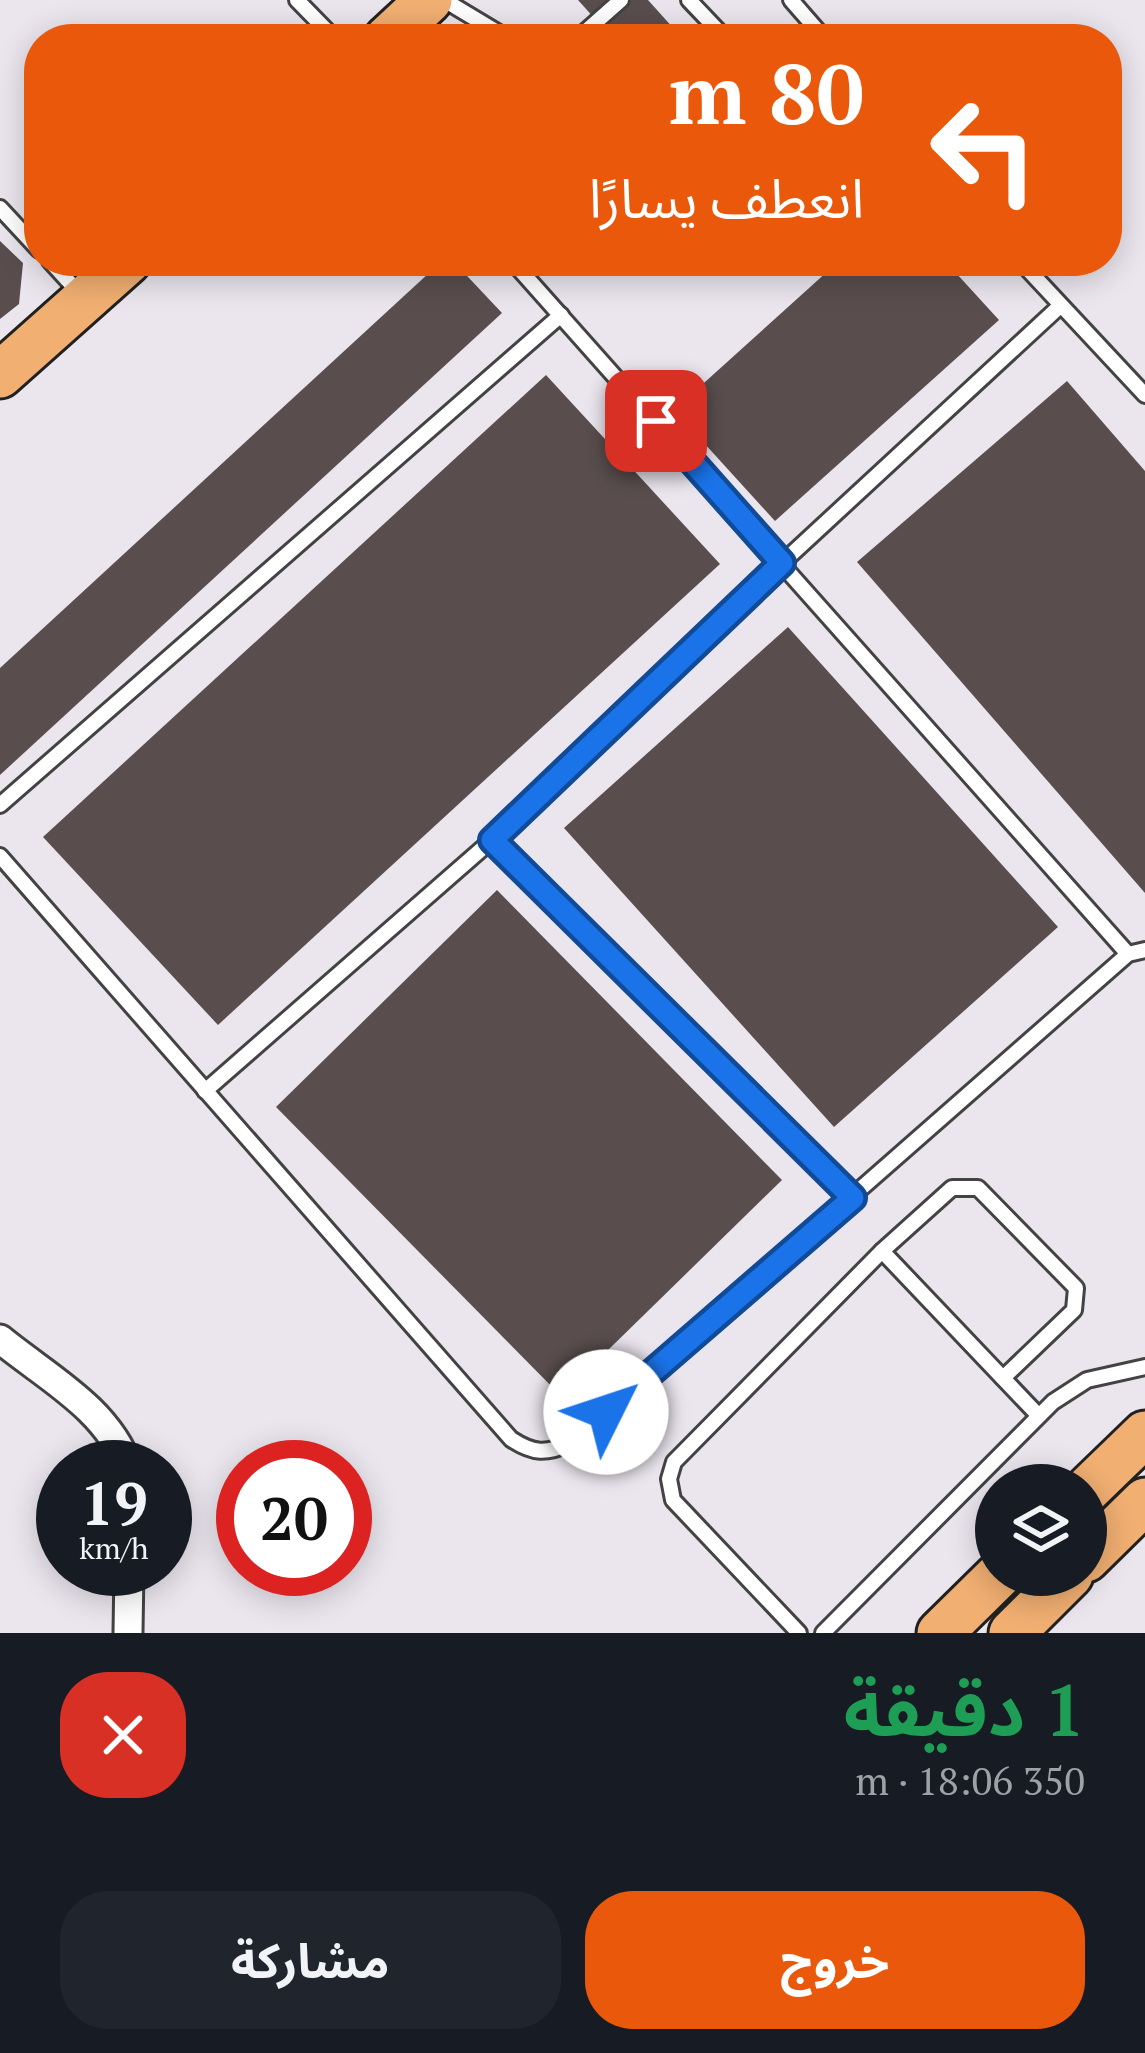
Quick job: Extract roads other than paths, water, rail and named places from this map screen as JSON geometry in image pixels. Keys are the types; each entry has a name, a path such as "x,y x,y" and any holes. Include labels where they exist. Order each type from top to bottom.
{"main road":[{"path":"403,24 429,0"},
{"path":"0,375 111,276"},
{"path":"1107,1471 1145,1434"},
{"path":"1107,1538 1145,1501"},
{"path":"940,1633 978,1596"},
{"path":"1012,1633 1049,1596"}],"street":[{"path":"0,1339 97,1416 115,1440"},
{"path":"128,1633 129,1596"}],"lane":[{"path":"298,0 321,24"},
{"path":"444,0 483,24"},
{"path":"594,24 621,0"},
{"path":"689,0 712,24"},
{"path":"791,0 812,24"},
{"path":"0,208 24,234"},
{"path":"64,276 85,298"},
{"path":"526,276 1128,954"},
{"path":"1033,276 1145,395"},
{"path":"205,1091 492,840 1060,307"},
{"path":"0,805 561,315"},
{"path":"492,840 853,1198"},
{"path":"0,856 511,1439 531,1452 549,1452 571,1443 1128,954 1145,950"},
{"path":"799,1633 680,1508 668,1479 680,1456 943,1193 971,1186 1072,1280 1077,1297 1074,1310 1003,1378"},
{"path":"882,1251 1038,1415"},
{"path":"823,1633 1038,1415 1087,1380 1145,1367"}]}
